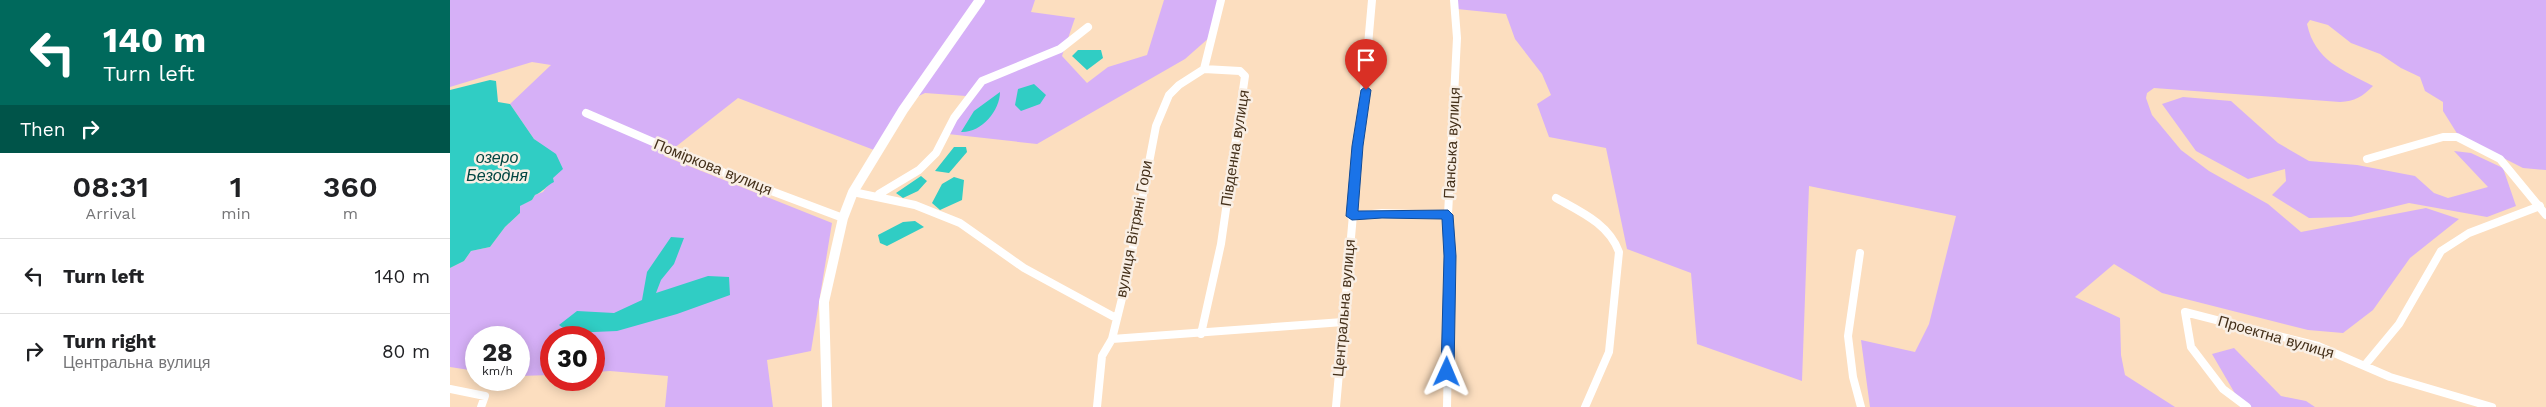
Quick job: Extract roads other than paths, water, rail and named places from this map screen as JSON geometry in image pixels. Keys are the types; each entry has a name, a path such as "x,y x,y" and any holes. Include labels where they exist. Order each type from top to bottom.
{"street":[{"path":"828,407 824,302 842,218 853,192 903,110 980,0"},
{"path":"1204,69 1220,0"},
{"name":"Центральна вулиця","path":"1336,407 1358,146 1366,90 1369,22 1372,0"},
{"name":"Панська вулиця","path":"1447,407 1450,256 1448,215 1457,38 1454,0"},
{"path":"879,194 919,170 936,152 954,118 982,82 992,75 1060,49 1088,27"},
{"name":"вулиця Вітряні Гори","path":"1097,407 1102,356 1112,339 1156,126 1169,95 1179,85 1204,69"},
{"name":"Південна вулиця","path":"1201,334 1221,244 1245,76 1240,71 1204,69"},
{"name":"Поміркова вулиця","path":"586,113 734,177 842,218"},
{"path":"2366,159 2444,138 2457,137 2500,159 2546,215"},
{"path":"853,192 879,194 945,216 972,230 995,248 1032,272 1096,305 1116,318"},
{"path":"1556,198 1609,233 1617,241 1619,252 1609,352 1585,407"},
{"path":"2365,365 2399,324 2441,251 2469,233 2540,206"},
{"path":"1352,216 1382,213 1448,215"},
{"path":"1860,253 1848,336 1853,377 1861,407"},
{"name":"Проектна вулиця","path":"2247,407 2223,389 2191,348 2185,312 2318,346 2408,383 2492,407"},
{"path":"1112,339 1201,334 1343,322"},
{"path":"450,389 486,396 481,407"}],"water":[{"path":"1078,50 1101,50 1103,58 1087,70 1072,56"},
{"name":"озеро Безодня","path":"490,80 496,81 498,102 510,104 534,139 556,154 563,169 553,178 554,182 535,195 532,200 520,206 520,213 505,227 490,247 471,251 464,261 450,268 450,90"},
{"path":"1034,84 1046,95 1040,104 1021,111 1015,105 1018,89"},
{"path":"1000,92 997,106 988,120 976,129 961,132 974,111"},
{"path":"954,147 966,147 967,152 949,173 935,171"},
{"path":"921,176 927,181 918,191 903,198 896,193"},
{"path":"954,177 964,180 962,200 940,210 932,203 942,184"},
{"path":"915,221 924,227 887,246 880,243 878,235 903,222"},
{"path":"671,237 684,238 674,264 661,280 656,293 708,276 729,277 730,295 677,314 617,331 605,332 605,326 559,325 577,311 614,313 642,300 647,272"}]}
